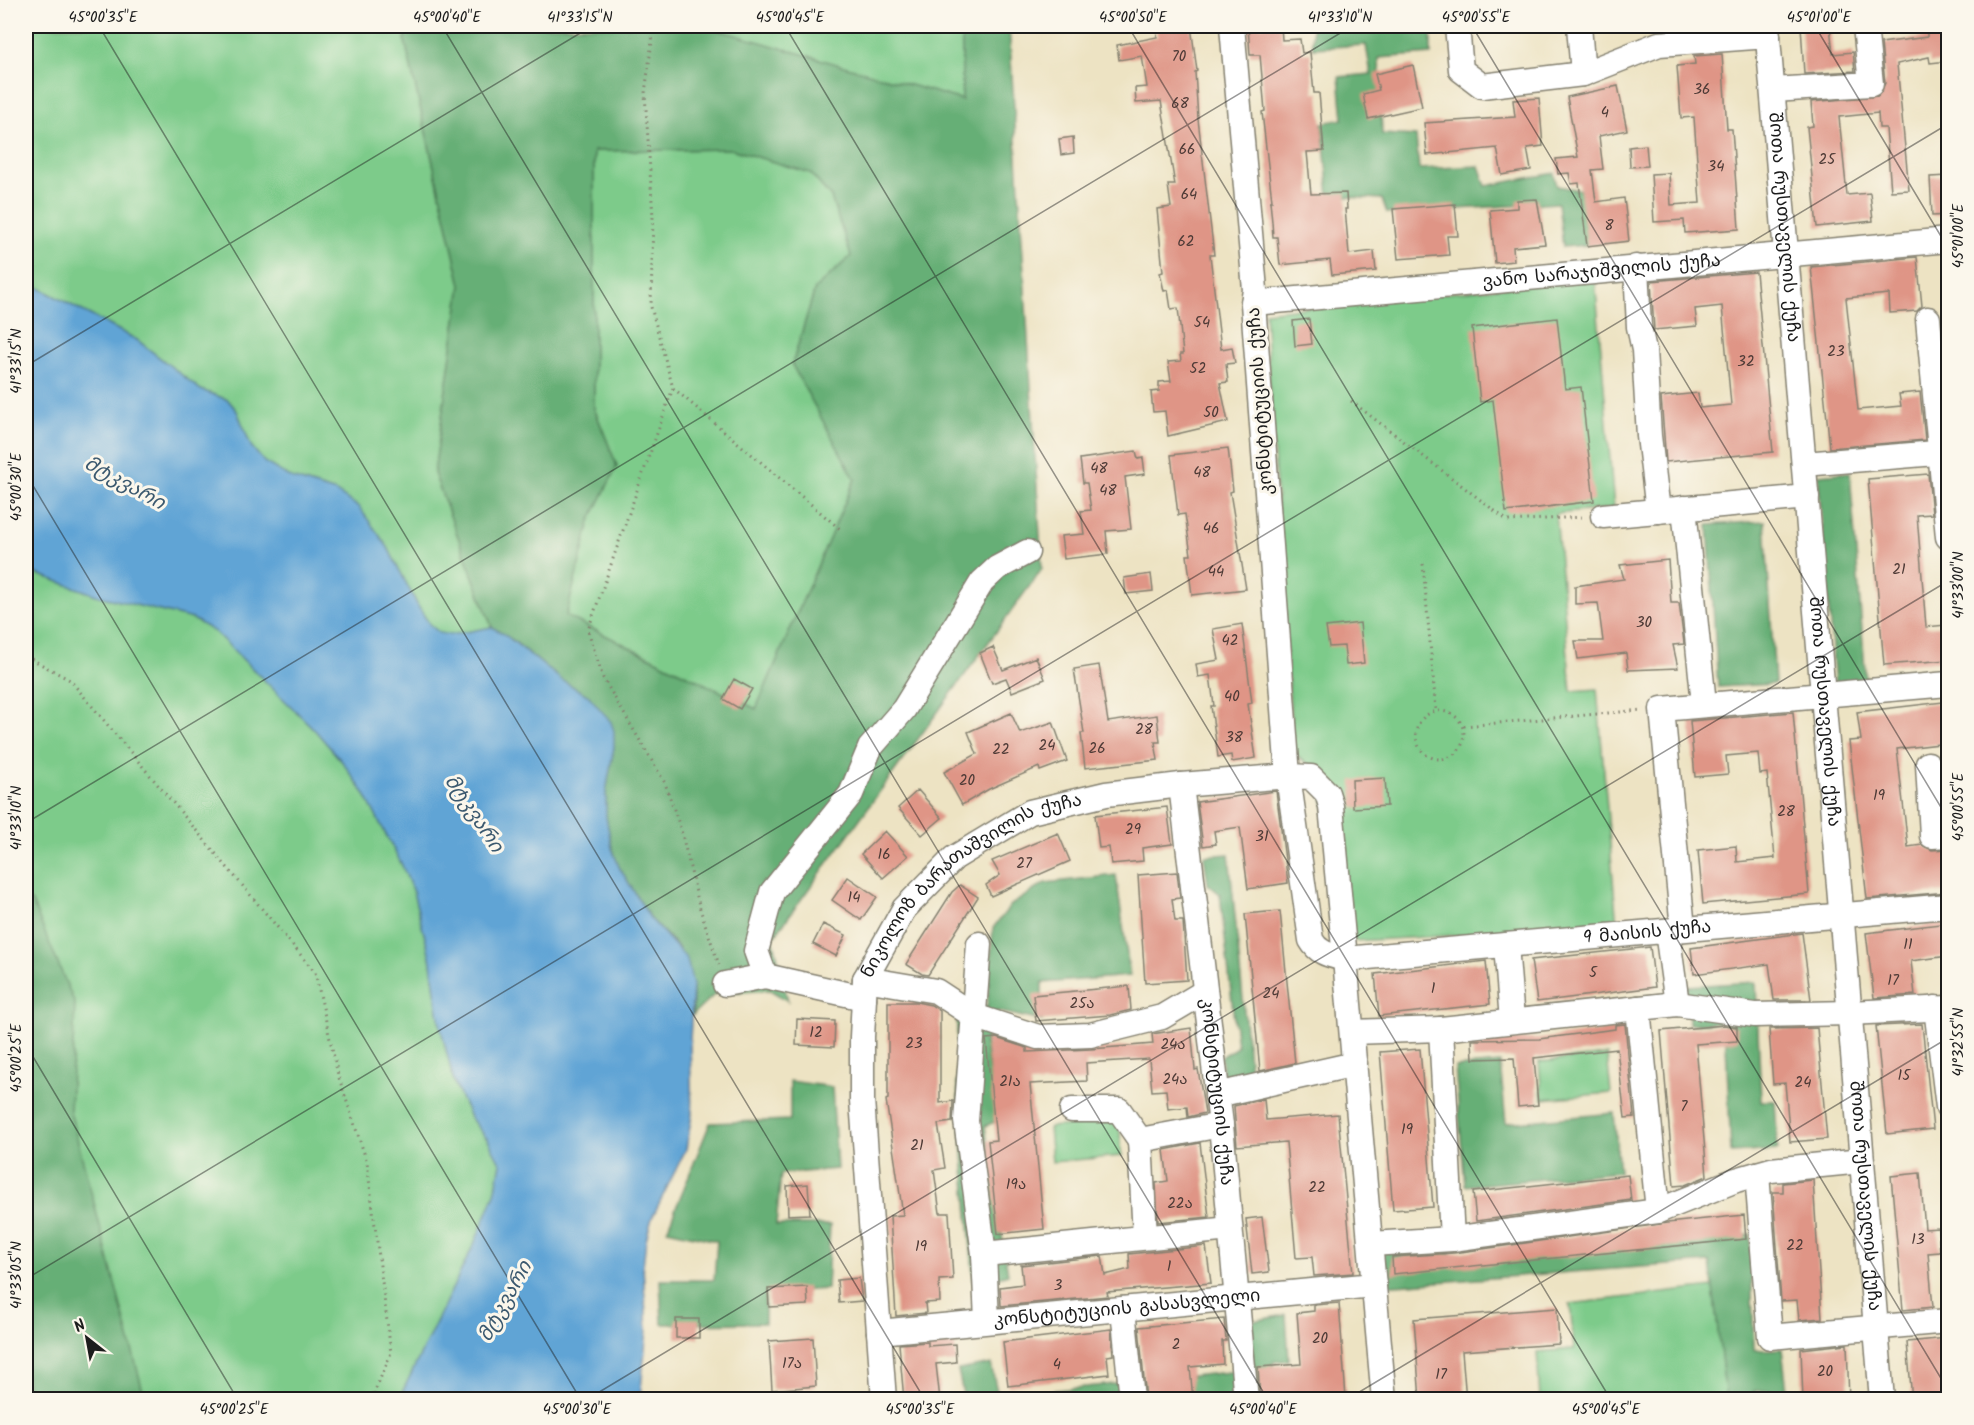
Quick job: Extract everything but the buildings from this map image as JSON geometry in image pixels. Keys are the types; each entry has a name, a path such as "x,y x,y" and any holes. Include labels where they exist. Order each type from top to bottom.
{"street":[{"name":"კონსტიტუციის ქუჩა","path":"1232,26 1255,290 1253,303 1288,776 1311,940 1316,949 1323,953 1346,959"},
{"path":"1457,26 1461,70 1482,86 1583,74 1659,44 1768,31"},
{"path":"1579,26 1583,74"},
{"path":"1773,90 1871,84 1865,26"},
{"name":"შოთა რუსთაველის ქუჩა","path":"1768,31 1882,1400"},
{"name":"ვანო სარაჯიშვილის ქუჩა","path":"1253,303 1948,240"},
{"path":"1636,267 1649,436 1658,511"},
{"path":"1928,319 1945,452 1948,537"},
{"path":"1804,464 1945,452"},
{"path":"1603,516 1807,497"},
{"path":"1684,508 1704,704"},
{"path":"765,976 756,951 772,892 851,794 870,748 904,710 982,582 997,568 1027,552"},
{"path":"1677,1004 1662,708 1948,684"},
{"path":"1928,764 1932,837 1948,835"},
{"path":"1288,776 1311,777 1327,793 1331,806 1384,1400"},
{"name":"ნიკოლოზ ბარათაშვილის ქუჩა","path":"884,1400 861,1100 865,989 904,909 954,858 1030,813 1106,794 1288,776"},
{"name":"კონსტიტუციის ქუჩა","path":"1181,785 1221,1125 1246,1400"},
{"name":"9 მაისის ქუჩა","path":"1346,959 1948,906"},
{"path":"979,944 966,1121 984,1254 987,1321"},
{"path":"1506,945 1512,1021"},
{"path":"725,984 765,976 865,989 936,991 974,1016 1038,1037 1090,1035 1162,1017 1204,992"},
{"path":"1352,1032 1441,1029 1677,1004 1755,1015 1942,1008 1948,1107"},
{"path":"1638,1008 1658,1211"},
{"path":"1441,1029 1452,1239"},
{"path":"1217,1095 1355,1064"},
{"path":"1072,1110 1119,1110 1140,1140 1145,1238"},
{"path":"1140,1140 1221,1125"},
{"path":"1371,1244 1452,1239 1658,1211 1771,1170 1862,1161"},
{"path":"1757,1174 1770,1337 1948,1321"},
{"path":"984,1254 1230,1229"},
{"name":"კონსტიტუციის გასასვლელი","path":"879,1332 1374,1285"},
{"path":"1123,1309 1132,1400"}],"path":[{"path":"654,26 645,93 653,217 651,307 673,388 588,630 603,678 665,783 681,830 700,909 725,984"},
{"path":"673,388 840,529"},
{"path":"1351,401 1508,521 1603,516"},
{"path":"1423,564 1436,710"},
{"path":"26,656 70,680 315,972 338,1076 368,1162 391,1353 371,1400"},
{"path":"1464,726 1662,708"},
{"path":"1436,710 1453,714 1464,726 1465,735 1460,750 1446,759 1431,757 1419,747 1416,732 1422,718 1436,710"}],"green space":[{"path":"26,26 407,26 405,41 461,285 434,473 492,627 450,635 440,633 430,625 419,608 387,546 336,492 291,478 264,462 251,446 237,411 228,400 201,390 137,340 26,281"},
{"path":"407,26 704,26 962,100 962,26 1009,26 1042,569 773,938 788,1001 770,990 715,994 693,1015 693,985 678,947 650,918 619,867 612,848 606,817 606,792 614,747 589,696 563,681 514,641 492,627 434,473 461,285 405,41","holes":["731,149 810,173 831,197 851,256 815,289 792,365 855,479 756,709 566,616 590,521 617,466 594,408 594,151"]},
{"path":"704,26 962,26 962,100"},
{"path":"1312,26 1371,26 1373,32 1431,28 1431,54 1379,58 1382,134 1416,136 1419,169 1479,166 1486,186 1554,173 1557,186 1581,190 1588,245 1563,247 1558,203 1387,213 1382,199 1329,196 1322,123 1343,119 1339,77 1371,74 1366,45 1313,48"},
{"path":"731,149 810,173 831,197 851,256 815,289 792,365 855,479 756,709 566,616 590,521 617,466 594,408 594,151"},
{"path":"1595,278 1614,508 1556,514 1571,691 1597,689 1617,926 1355,941 1316,770 1293,753 1265,312"},
{"path":"1850,472 1866,683 1835,685 1818,475"},
{"path":"1765,521 1775,684 1718,687 1708,525"},
{"path":"26,570 99,596 193,619 215,632 314,729 345,765 364,793 402,865 413,892 430,956 440,1025 454,1082 470,1117 488,1140 501,1164 495,1194 476,1240 399,1399 26,1399"},
{"path":"1229,854 1250,1072 1224,1076 1221,1057 1237,1047 1220,894 1208,884 1204,856"},
{"path":"1116,875 1130,976 1042,983 1042,1021 997,1011 985,1042 997,1121 985,1126 1008,1274 989,1280 975,1298 957,1084 957,996 987,1008 993,928 1011,905 1045,883"},
{"path":"26,898 32,902 75,1004 70,1111 145,1399 26,1399"},
{"path":"1756,982 1761,1101 1775,1101 1778,1150 1731,1153 1725,1022 1689,1024 1687,986"},
{"path":"1607,1055 1611,1093 1542,1099 1539,1062"},
{"path":"1500,1063 1506,1123 1614,1113 1619,1172 1465,1186 1455,1067"},
{"path":"790,1081 832,1087 837,1169 781,1174 776,1225 830,1225 827,1289 765,1293 765,1323 662,1324 660,1280 714,1280 717,1241 667,1230 710,1123 790,1120"},
{"path":"1119,1121 1122,1156 1052,1162 1049,1127"},
{"path":"1750,1234 1754,1350 1782,1349 1787,1390 1754,1391 1755,1399 1726,1399 1710,1262 1382,1286 1379,1251 1449,1245 1453,1261"},
{"path":"1713,1287 1726,1399 1540,1399 1537,1352 1574,1349 1570,1304"},
{"path":"1286,1315 1289,1360 1273,1362 1276,1399 1181,1399 1180,1390 1113,1397 1113,1400 964,1399 958,1370 991,1364 998,1396 1249,1370 1246,1322"}],"water":[{"name":"მტკვარი","path":"26,281 137,340 201,390 228,400 237,411 251,446 264,462 291,478 336,492 359,507 387,546 419,608 430,625 440,633 450,635 492,627 563,681 589,696 611,722 614,731 614,747 606,792 606,817 612,848 619,867 650,918 687,959 693,985 690,1041 692,1115 686,1149 652,1218 646,1240 643,1266 647,1330 640,1399 399,1399 476,1240 495,1194 501,1164 488,1140 470,1117 454,1082 440,1025 430,956 413,892 402,865 364,793 345,765 314,729 215,632 193,619 99,596 26,570"}]}
